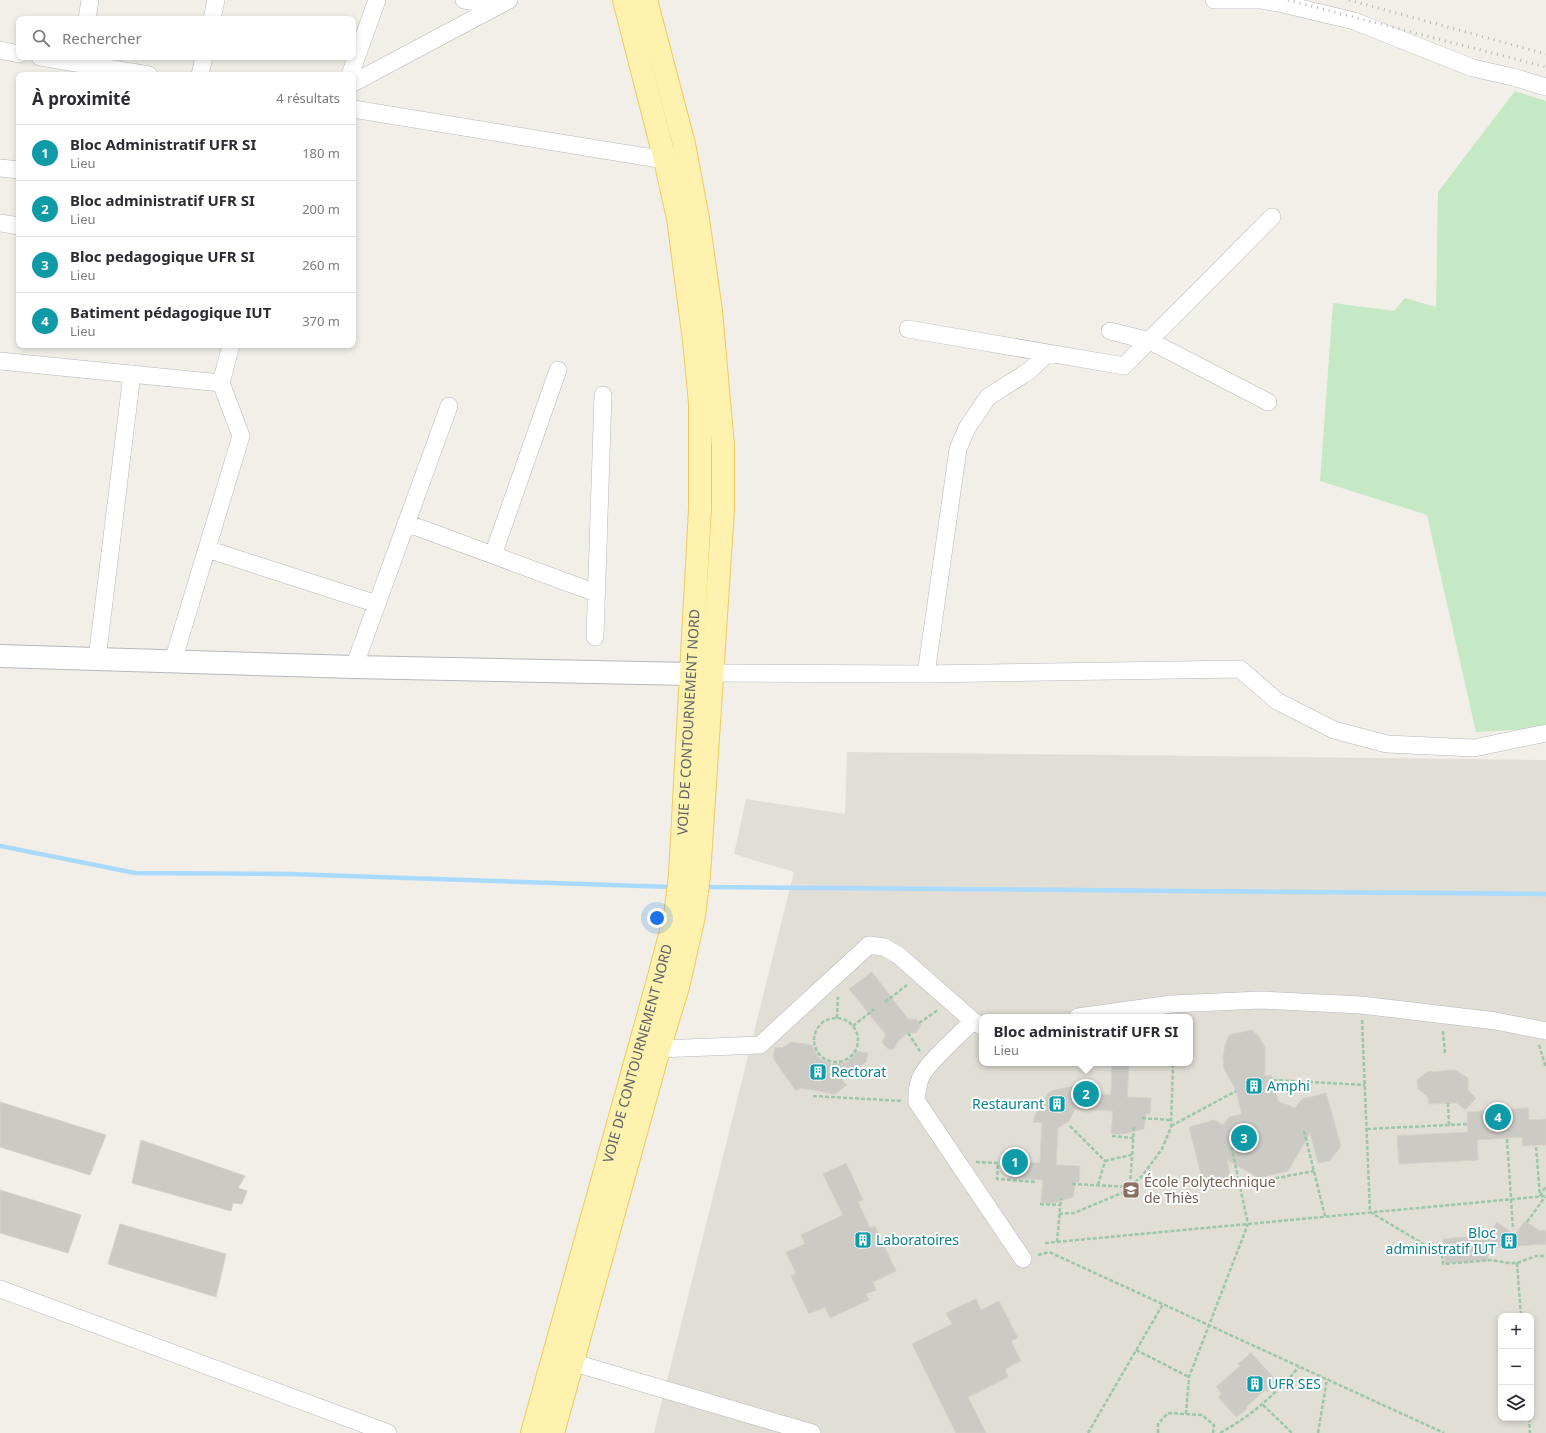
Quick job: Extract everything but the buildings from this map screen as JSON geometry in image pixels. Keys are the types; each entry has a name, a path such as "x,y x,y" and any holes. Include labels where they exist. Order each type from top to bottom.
{"main road":[{"name":"VOIE DE CONTOURNEMENT NORD","path":"624,0 665,160 678,218 694,340 700,403 702,674"},
{"name":"VOIE DE CONTOURNEMENT NORD","path":"532,1433 563,1360 649,1048 678,987 684,916 690,875 702,674 723,509 723,446 711,311 698,219 684,144 646,0"},
{"name":"VOIE DE CONTOURNEMENT NORD","path":"553,1433 563,1360"}],"street":[{"path":"87,16 90,0"},
{"path":"213,16 216,0"},
{"path":"356,58 377,0"},
{"path":"464,0 503,3"},
{"path":"1214,0 1260,0 1354,21 1473,68 1513,77 1546,87"},
{"path":"356,81 503,3"},
{"path":"0,50 16,53"},
{"path":"79,60 135,72"},
{"path":"201,72 203,60"},
{"path":"351,72 355,60"},
{"path":"356,108 665,160"},
{"path":"0,168 16,170"},
{"path":"908,329 1124,366 1272,217"},
{"path":"0,223 16,226"},
{"path":"1110,331 1150,341 1268,402"},
{"path":"173,661 241,436 221,383 230,348"},
{"path":"926,674 958,449 968,428 988,397 1029,371 1048,353"},
{"path":"0,361 221,383"},
{"path":"493,555 558,370"},
{"path":"96,659 132,374"},
{"path":"595,637 603,394"},
{"path":"354,667 449,406"},
{"path":"406,523 596,593"},
{"path":"207,549 377,604"},
{"path":"0,656 354,667 702,674 926,674 1240,669 1283,705 1334,730 1387,744 1474,748 1546,733"},
{"path":"649,1048 760,1045 869,944 884,947 898,955 977,1024 925,1069 919,1081 916,1094 917,1102 1023,1259"},
{"path":"1100,1014 1172,1004 1260,1000 1361,1006 1496,1022 1540,1030"},
{"path":"0,1289 388,1433"},
{"path":"563,1360 812,1433"}],"path":[{"path":"885,1002 920,975"},
{"path":"919,1023 950,1002"},
{"path":"1361,1006 1370,1212"},
{"path":"853,1026 874,1009"},
{"path":"1441,1015 1445,1054"},
{"path":"831,1018 837,1018 844,1020 853,1026 857,1035 856,1048 847,1058 841,1061 827,1060 817,1051 814,1045 814,1038 819,1026 824,1021 831,1018"},
{"path":"1540,1030 1546,1068"},
{"path":"908,1033 930,1064"},
{"path":"1059,1214 1074,1213 1122,1193 1142,1176 1162,1149 1171,1126 1173,1066"},
{"path":"1273,1080 1365,1085"},
{"path":"1171,1126 1236,1091"},
{"path":"813,1096 917,1102"},
{"path":"1448,1103 1449,1125"},
{"path":"1142,1118 1171,1120"},
{"path":"1367,1129 1468,1124"},
{"path":"1070,1126 1105,1161"},
{"path":"1130,1187 1134,1127"},
{"path":"1304,1131 1325,1216"},
{"path":"1112,1136 1133,1138"},
{"path":"1507,1139 1514,1229"},
{"path":"1186,1414 1189,1377 1248,1224 1231,1145"},
{"path":"1536,1147 1540,1196"},
{"path":"1105,1161 1131,1154"},
{"path":"956,1161 998,1163 997,1179 1036,1182"},
{"path":"1098,1185 1105,1161"},
{"path":"1240,1185 1314,1171"},
{"path":"1072,1184 1130,1187"},
{"path":"1540,1196 1546,1186"},
{"path":"1045,1243 1546,1196"},
{"path":"1527,1222 1546,1196"},
{"path":"1057,1242 1061,1198"},
{"path":"1040,1204 1060,1205"},
{"path":"1370,1212 1442,1255 1443,1264 1491,1260 1508,1263 1517,1262 1536,1256 1546,1256"},
{"path":"1023,1259 1048,1252 1444,1433"},
{"path":"1517,1262 1521,1313"},
{"path":"1088,1433 1162,1304"},
{"path":"1136,1350 1189,1377"},
{"path":"1220,1433 1239,1423 1263,1405 1299,1367"},
{"path":"1318,1433 1327,1380"},
{"path":"1263,1405 1292,1433"},
{"path":"1158,1433 1158,1424 1168,1413 1202,1415 1214,1425 1213,1433"},
{"path":"1529,1421 1530,1433"}],"shaded area":[{"name":"École Polytechnique de Thiès","path":"847,752 1546,760 1546,1433 654,1433 794,872 734,854 746,799 845,814"}],"green space":[{"path":"1515,91 1546,101 1546,728 1476,732 1427,515 1320,481 1333,303 1394,311 1405,298 1436,307 1438,192"}],"waterway":[{"path":"0,846 135,873 289,874 672,887"},
{"path":"704,887 1546,894"}],"railway":[{"path":"1288,0 1546,67"},
{"path":"1349,0 1546,54"}],"place":[{"name":"Rectorat","path":"818,1072"},
{"name":"Amphi","path":"1254,1086"},
{"name":"Bloc administratif UFR SI","path":"1086,1094"},
{"name":"Restaurant","path":"1057,1104"},
{"name":"Batiment pédagogique IUT","path":"1498,1117"},
{"name":"Bloc pedagogique UFR SI","path":"1244,1138"},
{"name":"Bloc Administratif UFR SI","path":"1015,1162"},
{"name":"École Polytechnique de Thiès","path":"1131,1190"},
{"name":"Laboratoires","path":"863,1240"},
{"name":"Bloc administratif IUT","path":"1509,1241"},
{"name":"UFR SES","path":"1255,1384"}]}
